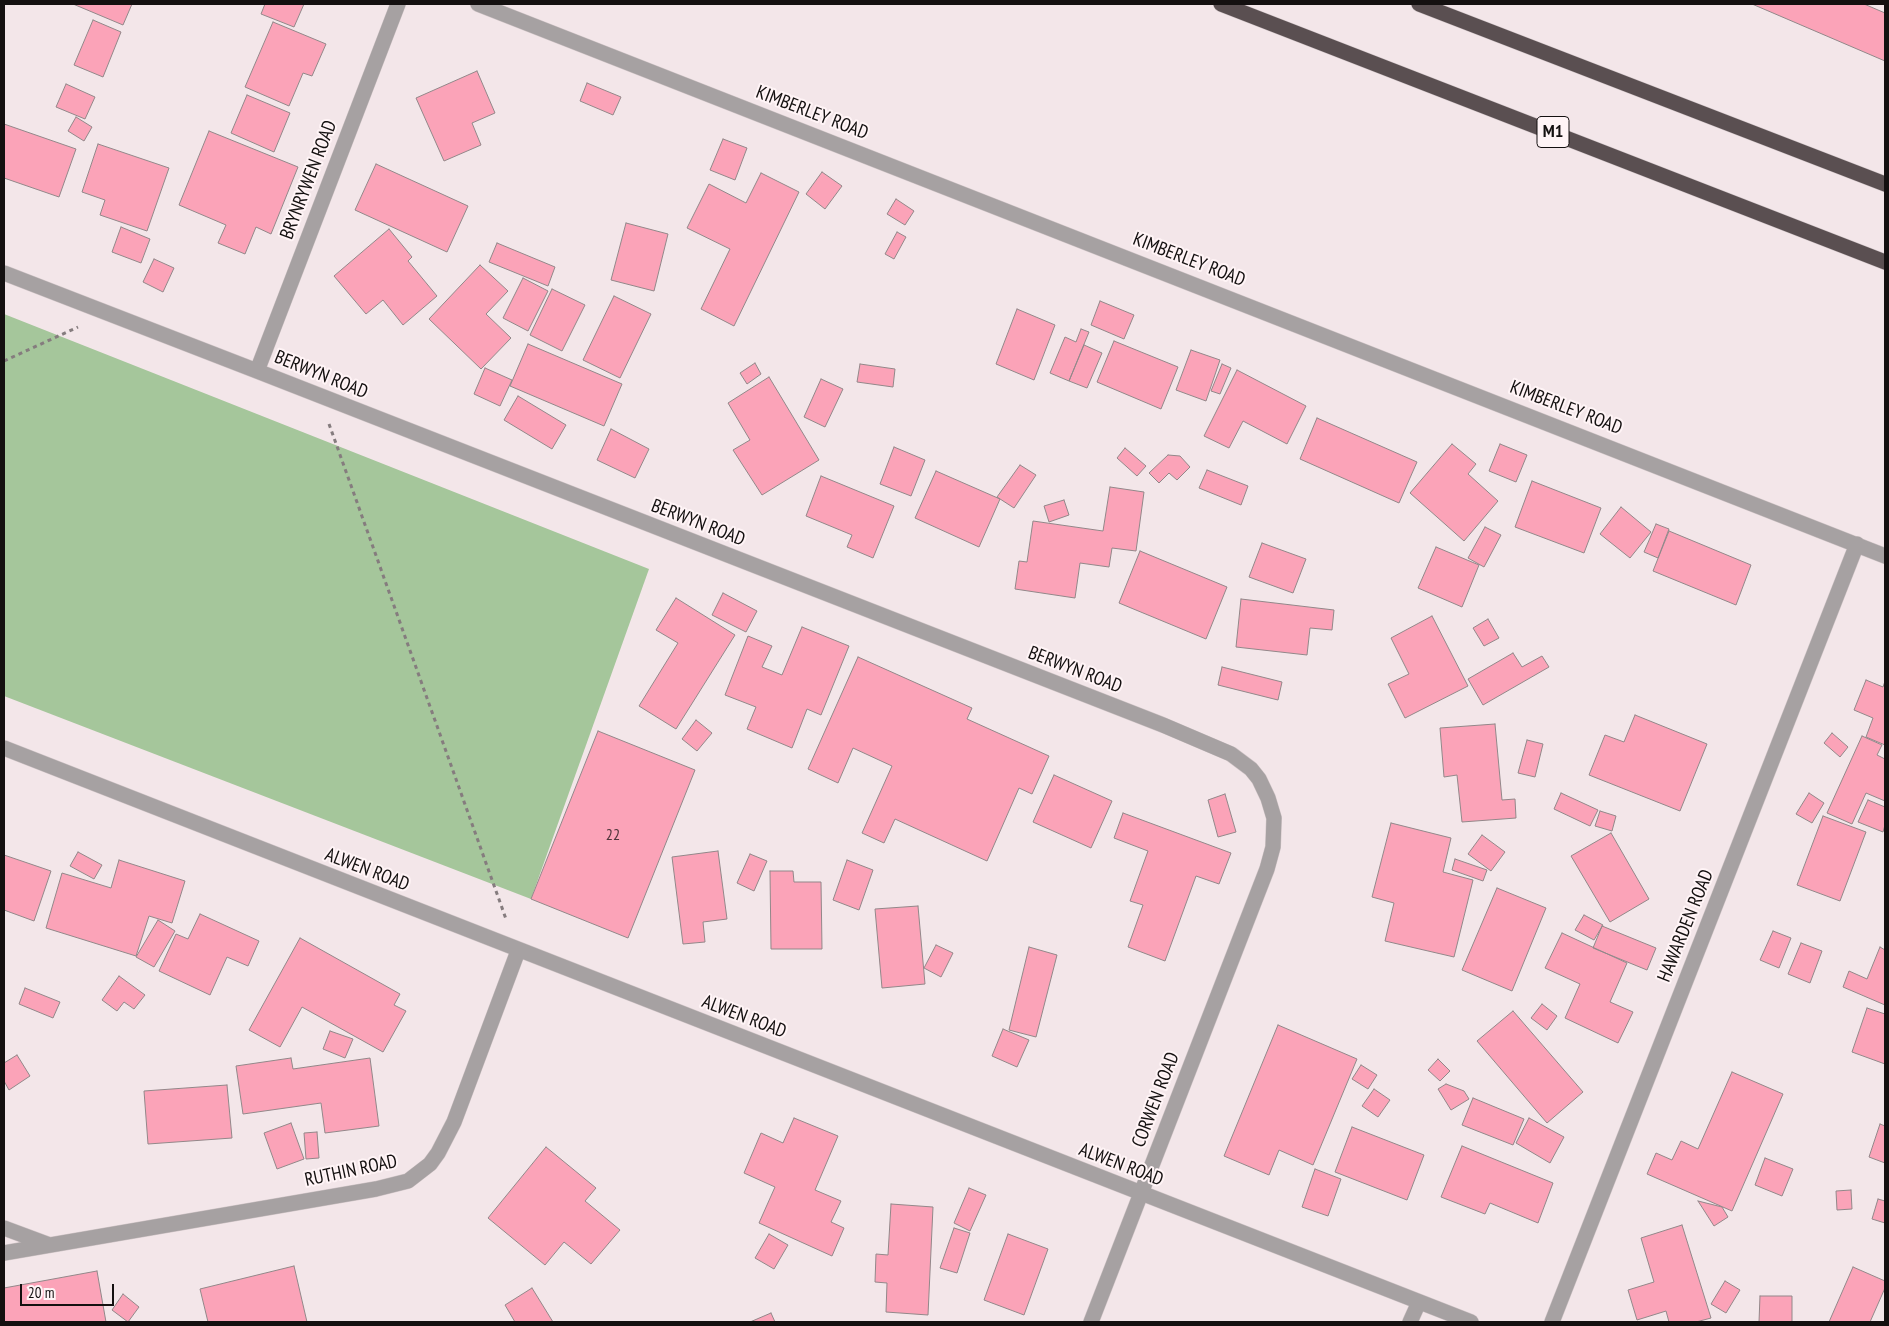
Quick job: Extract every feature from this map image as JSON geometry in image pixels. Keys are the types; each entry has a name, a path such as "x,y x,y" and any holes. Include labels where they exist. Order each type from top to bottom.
{"highway":[{"name":"M1","path":"1221,4 1885,262"},
{"path":"1419,4 1885,184"}],"street":[{"name":"BRYNRYWEN ROAD","path":"258,370 398,4"},
{"name":"KIMBERLEY ROAD","path":"478,4 1885,556"},
{"name":"BERWYN ROAD","path":"4,273 258,370 319,396 1163,725 1231,754 1251,769 1259,779 1268,798 1274,818 1273,847 1258,892"},
{"name":"HAWARDEN ROAD","path":"1552,1322 1857,544"},
{"name":"ALWEN ROAD","path":"4,748 1470,1322"},
{"name":"CORWEN ROAD","path":"1091,1322 1258,892"},
{"name":"RUTHIN ROAD","path":"4,1253 376,1189 408,1181 430,1164 454,1122 518,950"},
{"path":"4,1228 48,1245"},
{"path":"1410,1322 1419,1302"}],"path":[{"path":"4,361 108,314"},
{"path":"319,396 518,950"}],"green space":[{"path":"4,314 649,569 531,899 4,696"}],"building":[{"path":"73,4 132,4 123,25"},
{"path":"265,4 304,4 294,27 261,14"},
{"path":"1752,4 1864,4 1885,13 1885,61"},
{"path":"93,20 121,32 103,77 74,65"},
{"path":"273,22 326,44 312,76 303,73 289,106 245,87"},
{"path":"477,71 495,113 472,123 481,145 444,161 416,98"},
{"path":"587,83 621,97 613,115 580,101"},
{"path":"66,84 95,97 85,119 56,107"},
{"path":"247,95 290,113 274,152 231,133"},
{"path":"76,117 92,127 84,141 68,131"},
{"path":"4,124 76,149 59,197 4,178"},
{"path":"209,131 298,167 271,234 256,227 245,254 218,243 226,225 179,205"},
{"path":"723,139 747,148 735,180 710,170"},
{"path":"98,144 169,168 147,231 100,215 105,200 82,192"},
{"path":"376,164 468,206 447,252 355,210"},
{"path":"822,172 842,186 825,209 806,194"},
{"path":"761,173 799,192 734,326 701,309 730,249 687,228 709,184 746,203"},
{"path":"896,199 914,211 905,225 887,214"},
{"path":"626,223 668,234 654,291 611,280"},
{"path":"121,227 150,239 141,263 112,252"},
{"path":"389,229 412,257 408,261 437,296 403,325 383,300 366,314 334,276"},
{"path":"897,232 906,237 894,259 885,254"},
{"path":"497,243 555,267 548,286 489,262"},
{"path":"154,259 174,268 163,292 143,282"},
{"path":"480,265 508,291 486,314 511,338 481,369 429,319"},
{"path":"523,278 548,291 528,331 503,318"},
{"path":"552,289 585,305 562,351 530,335"},
{"path":"614,296 651,314 620,378 583,360"},
{"path":"1100,301 1134,315 1124,339 1091,325"},
{"path":"1017,309 1055,325 1034,380 996,364"},
{"path":"1081,329 1089,332 1069,381 1050,373 1065,337 1076,342"},
{"path":"1114,341 1178,367 1161,409 1097,382"},
{"path":"528,344 622,384 604,426 510,386"},
{"path":"1084,345 1102,353 1087,388 1069,381"},
{"path":"1191,350 1220,360 1206,401 1176,390"},
{"path":"755,363 761,374 747,384 740,373"},
{"path":"860,364 895,369 893,387 857,382"},
{"path":"1222,364 1231,368 1220,394 1211,391"},
{"path":"485,368 512,380 500,406 474,394"},
{"path":"1237,370 1306,406 1287,444 1243,421 1229,448 1204,436"},
{"path":"769,377 819,460 762,495 733,450 750,440 728,403"},
{"path":"821,379 843,389 825,427 804,417"},
{"path":"518,396 566,425 552,449 504,420"},
{"path":"1317,418 1417,462 1399,503 1300,459"},
{"path":"611,429 649,449 635,478 597,460"},
{"path":"1452,444 1476,464 1468,474 1498,501 1464,541 1410,493"},
{"path":"1500,444 1527,455 1516,482 1489,471"},
{"path":"894,447 925,460 911,496 880,484"},
{"path":"1125,448 1146,466 1137,476 1117,458"},
{"path":"1168,455 1180,456 1190,467 1177,480 1169,473 1159,483 1149,473"},
{"path":"1020,465 1036,475 1014,508 997,497"},
{"path":"1207,470 1248,486 1241,505 1199,488"},
{"path":"936,471 1000,499 979,547 915,518"},
{"path":"821,476 894,506 873,558 847,547 852,535 806,516"},
{"path":"1532,481 1601,508 1584,553 1515,527"},
{"path":"1110,487 1144,492 1136,551 1112,548 1109,567 1080,563 1075,598 1015,589 1019,561 1027,562 1033,521 1103,531"},
{"path":"1064,500 1069,515 1049,522 1044,506"},
{"path":"1621,507 1651,532 1630,558 1600,534"},
{"path":"1656,524 1669,529 1658,558 1644,552"},
{"path":"1485,527 1501,535 1484,567 1468,558"},
{"path":"1669,531 1751,565 1736,605 1653,571"},
{"path":"1262,543 1306,559 1293,593 1249,577"},
{"path":"1436,547 1479,565 1462,607 1418,588"},
{"path":"1140,551 1227,587 1206,639 1119,603"},
{"path":"723,593 757,611 746,632 712,615"},
{"path":"676,598 735,635 676,729 639,706 678,643 656,630"},
{"path":"1241,599 1334,610 1332,630 1310,628 1307,655 1236,647"},
{"path":"1432,616 1468,686 1405,718 1388,684 1409,674 1391,638"},
{"path":"1488,619 1499,638 1484,646 1473,628"},
{"path":"802,627 849,646 821,715 807,709 792,748 747,729 756,707 725,695 748,636 772,646 762,667 782,675"},
{"path":"1513,653 1522,667 1542,656 1549,667 1483,705 1468,679"},
{"path":"858,657 972,708 967,719 1049,756 1032,794 1019,788 987,861 895,819 884,843 862,833 892,766 853,748 838,783 808,769"},
{"path":"1222,667 1282,682 1278,700 1218,685"},
{"path":"1866,680 1883,687 1885,681 1885,745 1866,737 1873,718 1854,710"},
{"path":"1635,715 1707,744 1680,811 1589,775 1605,735 1624,742"},
{"path":"696,720 712,733 697,751 682,739"},
{"path":"1495,724 1502,800 1515,799 1516,818 1462,822 1457,775 1444,777 1440,728"},
{"path":"598,731 695,770 628,938 531,899"},
{"path":"1832,733 1848,747 1840,757 1824,743"},
{"path":"1862,736 1882,745 1877,755 1885,759 1885,801 1866,793 1852,824 1827,813"},
{"path":"1527,740 1543,744 1535,777 1518,773"},
{"path":"1054,775 1112,801 1091,848 1033,822"},
{"path":"1561,793 1598,810 1590,826 1554,809"},
{"path":"1809,793 1824,803 1812,823 1796,814"},
{"path":"1225,794 1236,832 1218,837 1208,800"},
{"path":"1868,800 1885,807 1883,832 1858,822"},
{"path":"1600,811 1616,816 1612,831 1595,826"},
{"path":"1123,813 1231,853 1219,884 1196,876 1165,961 1128,947 1143,905 1130,901 1148,851 1114,838"},
{"path":"1823,816 1866,832 1840,901 1797,885"},
{"path":"1391,823 1451,838 1443,872 1473,880 1454,957 1385,941 1394,903 1372,897"},
{"path":"1611,833 1649,899 1610,922 1571,856"},
{"path":"1482,835 1505,852 1491,871 1468,854"},
{"path":"718,851 727,919 703,922 705,942 683,944 672,857"},
{"path":"78,852 102,865 94,879 70,866"},
{"path":"750,854 767,861 754,891 737,883"},
{"path":"4,855 51,871 34,921 4,910"},
{"path":"1455,859 1487,870 1483,881 1452,870"},
{"path":"119,860 185,881 172,923 149,916 136,956 46,928 62,873 111,888"},
{"path":"847,860 873,870 859,910 833,900"},
{"path":"770,871 793,871 794,882 821,882 822,949 771,949"},
{"path":"1497,888 1546,908 1512,991 1462,970"},
{"path":"918,906 925,984 882,988 875,909"},
{"path":"200,914 259,941 248,966 227,957 210,995 159,971 176,934 188,939"},
{"path":"1584,915 1603,925 1594,940 1575,930"},
{"path":"158,920 175,931 154,967 136,957"},
{"path":"1602,926 1656,948 1647,970 1593,948"},
{"path":"1773,931 1791,938 1779,968 1760,960"},
{"path":"1562,933 1627,963 1610,1002 1633,1012 1618,1043 1565,1018 1580,984 1545,968"},
{"path":"300,938 400,994 394,1005 406,1011 383,1052 302,1007 280,1047 249,1030"},
{"path":"1801,943 1822,951 1810,983 1788,974"},
{"path":"936,945 953,953 941,977 924,968"},
{"path":"1029,947 1057,955 1036,1037 1009,1030"},
{"path":"1880,947 1885,950 1885,1005 1843,987 1849,971 1867,979"},
{"path":"119,976 145,995 134,1009 124,1002 117,1011 102,1000"},
{"path":"25,988 60,1002 53,1018 19,1004"},
{"path":"1542,1004 1557,1016 1547,1030 1531,1018"},
{"path":"1867,1008 1885,1014 1885,1064 1852,1052"},
{"path":"1513,1011 1583,1092 1547,1123 1477,1041"},
{"path":"1278,1025 1357,1059 1313,1165 1279,1150 1269,1175 1224,1156"},
{"path":"1003,1029 1029,1040 1017,1067 992,1056"},
{"path":"330,1031 353,1039 345,1058 323,1049"},
{"path":"17,1055 30,1076 9,1090 4,1081 4,1063"},
{"path":"291,1058 293,1069 370,1058 379,1126 325,1133 321,1103 243,1114 236,1066"},
{"path":"1438,1059 1450,1071 1440,1081 1428,1070"},
{"path":"1361,1065 1377,1075 1368,1089 1352,1079"},
{"path":"1732,1072 1783,1094 1732,1211 1647,1174 1656,1153 1672,1160 1681,1141 1698,1149"},
{"path":"1446,1084 1464,1091 1469,1099 1451,1110 1438,1089"},
{"path":"227,1085 232,1138 148,1144 144,1091"},
{"path":"1374,1089 1390,1100 1378,1117 1362,1106"},
{"path":"1473,1098 1524,1119 1513,1145 1462,1125"},
{"path":"794,1118 838,1136 815,1190 841,1201 831,1222 844,1228 832,1256 759,1223 775,1187 744,1173 761,1133 783,1143"},
{"path":"1529,1118 1564,1137 1550,1163 1516,1143"},
{"path":"291,1123 304,1159 277,1169 264,1133"},
{"path":"1880,1124 1885,1126 1885,1163 1869,1157"},
{"path":"1352,1127 1424,1155 1407,1200 1335,1172"},
{"path":"317,1132 319,1158 306,1159 304,1133"},
{"path":"1462,1146 1553,1183 1538,1223 1490,1203 1485,1214 1441,1197"},
{"path":"546,1147 596,1188 585,1201 620,1230 591,1264 564,1242 545,1265 488,1218"},
{"path":"1765,1158 1793,1169 1782,1196 1755,1185"},
{"path":"1315,1169 1341,1179 1328,1216 1302,1207"},
{"path":"969,1188 986,1195 970,1231 954,1223"},
{"path":"1851,1190 1852,1209 1837,1210 1836,1191"},
{"path":"1878,1199 1885,1201 1885,1223 1872,1219"},
{"path":"1698,1201 1722,1207 1728,1217 1714,1226"},
{"path":"891,1204 933,1207 928,1315 886,1312 887,1283 875,1282 876,1254 888,1255"},
{"path":"1682,1225 1711,1318 1696,1322 1669,1322 1666,1311 1637,1320 1628,1290 1654,1282 1641,1238"},
{"path":"954,1228 970,1233 957,1273 940,1268"},
{"path":"769,1234 788,1245 774,1269 755,1258"},
{"path":"1008,1234 1048,1249 1024,1315 984,1300"},
{"path":"294,1266 307,1322 208,1322 200,1289"},
{"path":"1853,1267 1885,1281 1885,1288 1870,1322 1829,1322"},
{"path":"97,1271 106,1322 4,1322 4,1288"},
{"path":"1725,1281 1740,1290 1726,1313 1711,1304"},
{"path":"532,1288 553,1322 515,1322 505,1305"},
{"path":"123,1294 139,1307 128,1322 112,1310"},
{"path":"1760,1296 1792,1296 1792,1322 1759,1322"},
{"path":"771,1313 775,1322 750,1322"}]}
